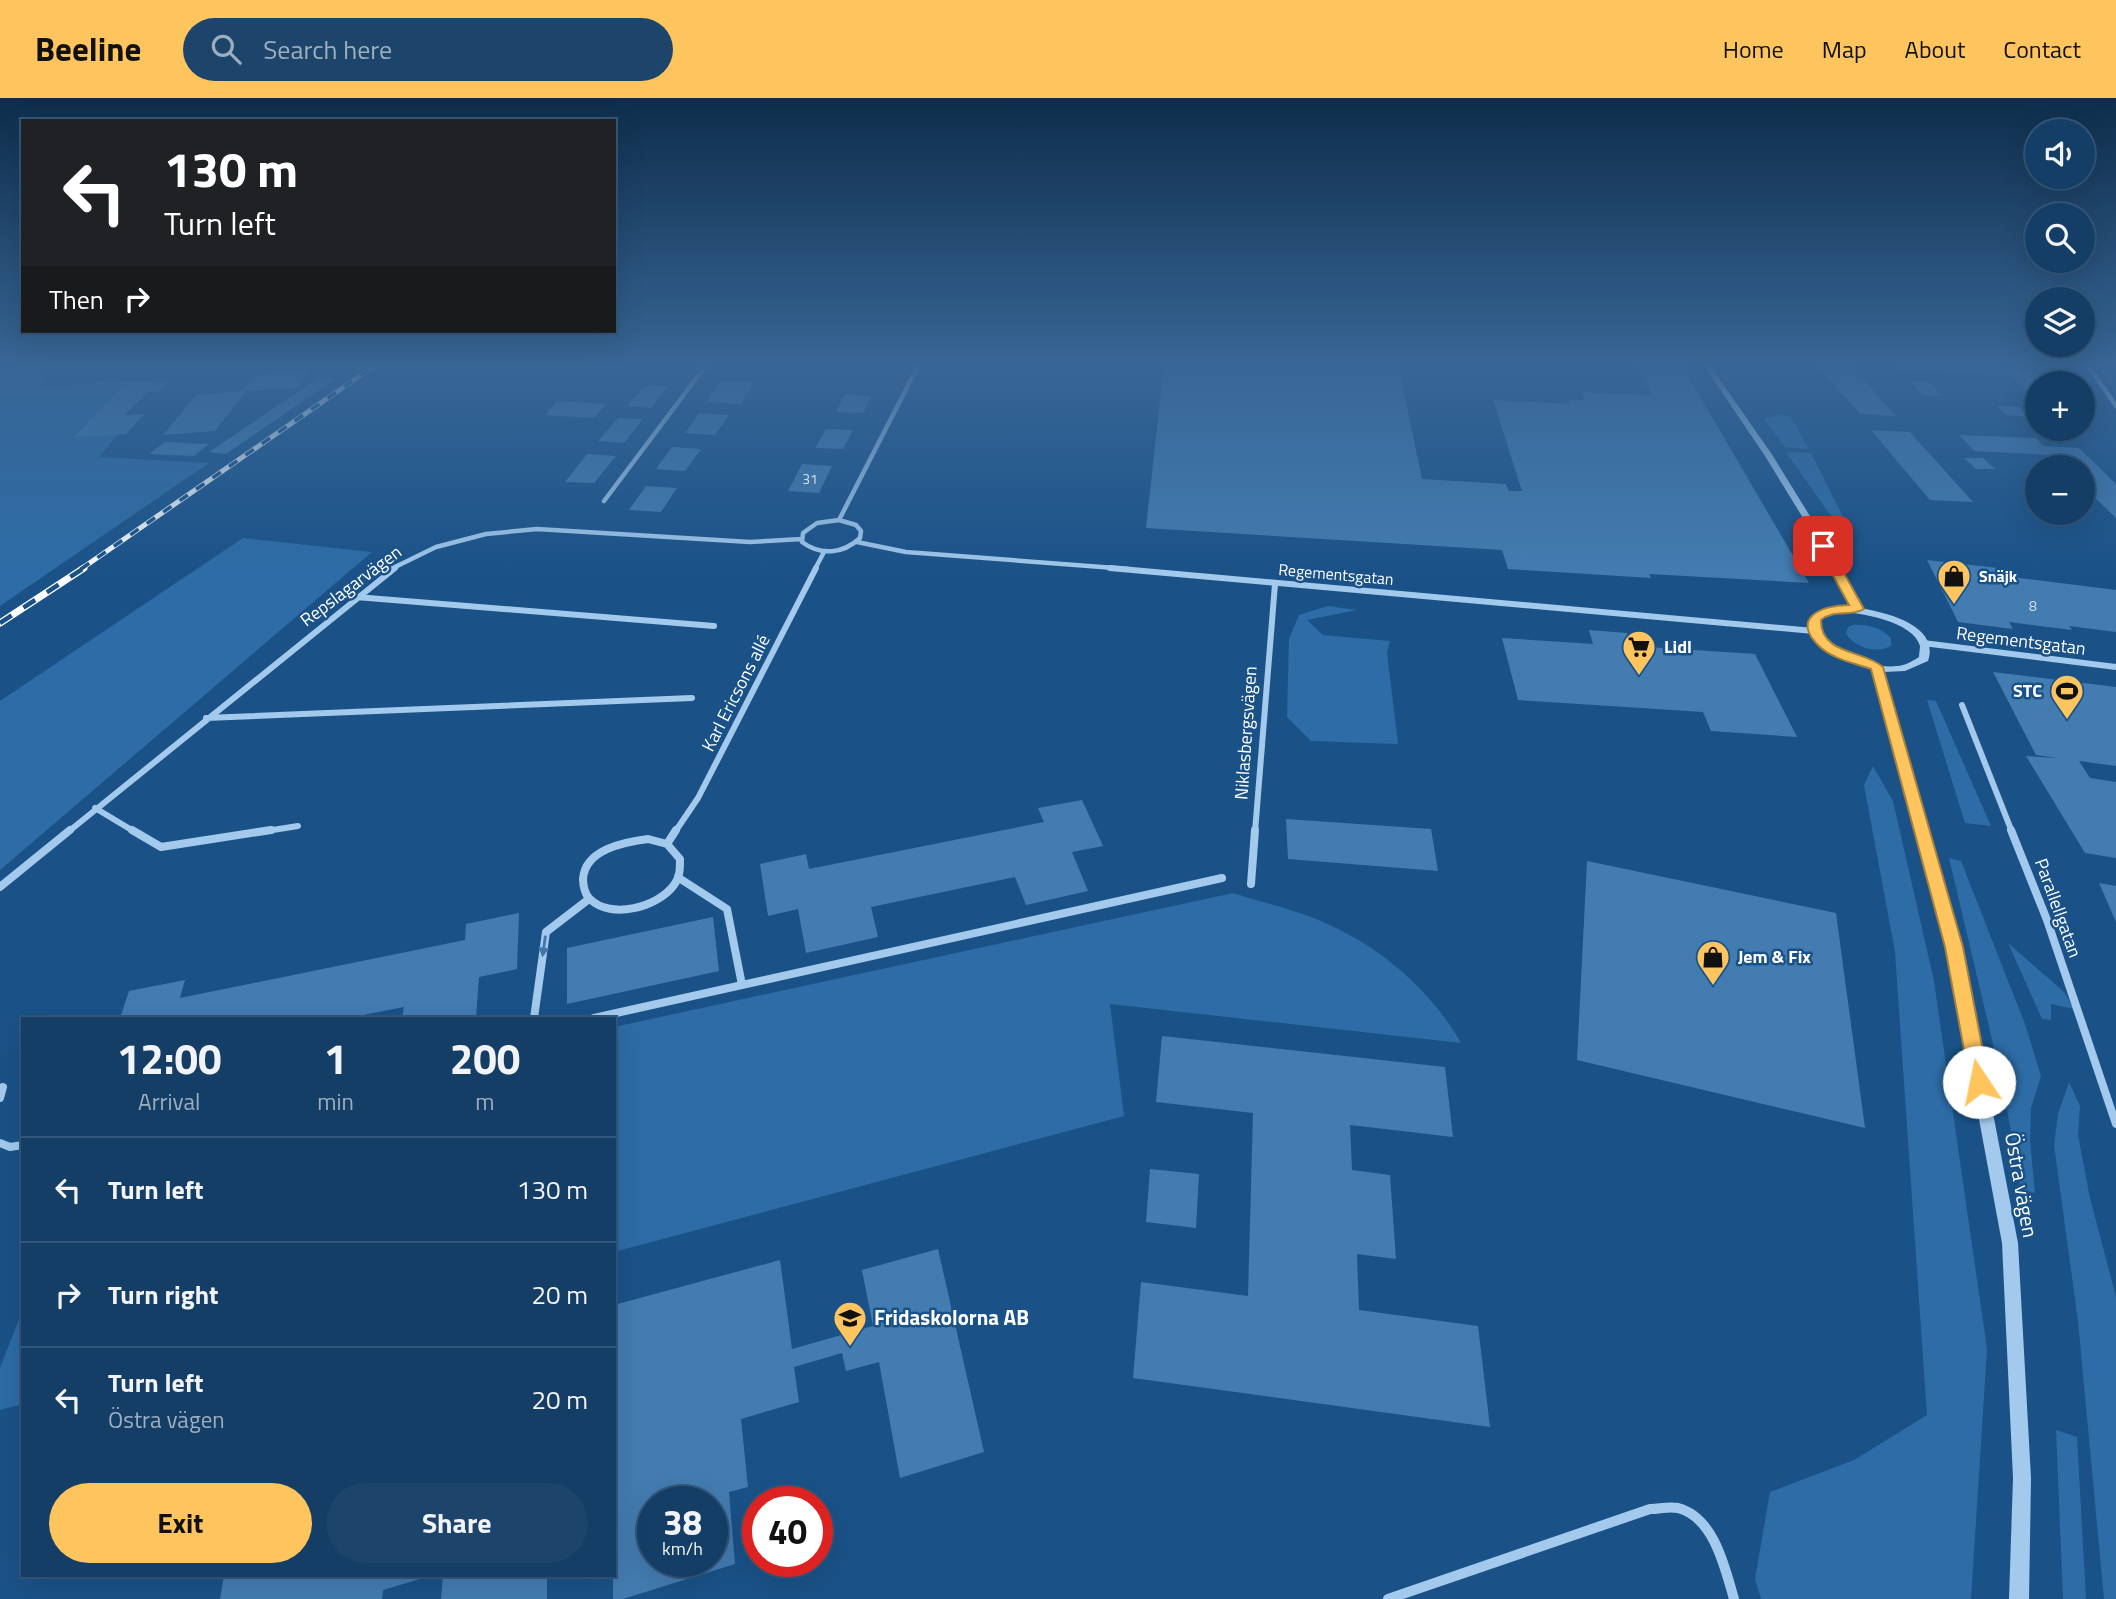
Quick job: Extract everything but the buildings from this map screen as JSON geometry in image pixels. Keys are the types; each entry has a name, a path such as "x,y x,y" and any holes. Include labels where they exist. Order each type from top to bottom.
{"street":[{"path":"604,501 654,434"},
{"path":"839,520 883,434"},
{"path":"1752,434 1805,514 1857,609"},
{"path":"839,520 859,528 862,535 857,542 843,550 824,552 808,547 802,539 803,533 813,525 839,520"},
{"name":"Repslagarvägen","path":"0,887 205,718 409,557 458,538 480,533 531,529 756,544 802,539"},
{"name":"Regementsgatan","path":"857,542 878,549 917,555 956,555 1102,567 1275,584 1675,616 1814,631"},
{"name":"Karl Ericsons allé","path":"667,844 698,798 824,552"},
{"name":"Niklasbergsvägen","path":"1251,884 1275,584"},
{"path":"356,597 714,626"},
{"path":"1836,609 1857,609 1898,621 1916,634 1923,643 1925,655 1917,664 1899,668 1877,667 1836,652 1824,644 1814,631 1815,619 1820,614 1836,609"},
{"name":"Regementsgatan","path":"1923,643 2116,667"},
{"name":"Östra vägen","path":"1877,667 1954,947 2010,1243 2022,1478 2019,1599"},
{"path":"205,718 692,698"},
{"name":"Parallellgatan","path":"1962,705 2047,920 2116,1124"},
{"path":"95,808 161,847 298,826"},
{"path":"648,839 667,844 680,859 679,878 666,893 648,904 625,909 604,908 589,899 583,881 589,864 604,850 626,841 648,839"},
{"path":"679,878 727,909 743,985"},
{"path":"599,1017 1222,878"},
{"path":"534,1017 546,932 589,899"},
{"path":"0,1098 3,1087"},
{"path":"0,1143 10,1147 21,1145"},
{"path":"1388,1599 1650,1509 1679,1508 1706,1526 1726,1572 1734,1599"}],"shaded area":[{"path":"0,434 118,434 99,457 209,463 0,606"},
{"path":"1775,434 1800,434 1809,449 1785,447"},
{"path":"1786,452 1811,453 1848,527 1838,526"},
{"path":"243,538 372,552 0,870 0,701"},
{"path":"1328,606 1357,610 1307,620 1323,635 1390,641 1387,653 1398,744 1311,741 1287,717 1289,639 1299,615"},
{"path":"1853,625 1878,629 1891,638 1891,646 1873,649 1855,643 1846,634 1848,627"},
{"path":"1927,700 1936,701 1991,826 1965,823"},
{"path":"1873,766 1893,801 1934,981 1987,1349 1971,1599 1761,1599 1755,1579 1770,1492 1854,1460 1927,1415 1895,952 1864,785"},
{"path":"1949,858 1961,861 2025,1024 2041,1076 2031,1108 2030,1140 2035,1193 2021,1190 2003,1086"},
{"path":"1233,893 1306,915 1338,929 1380,954 1417,985 1461,1043 1110,1004 1124,1116 616,1251 616,1027"},
{"path":"2008,943 2064,992 2074,1009 2051,1004 2051,1020 2042,1019"},
{"path":"2069,1082 2080,1106 2078,1135 2090,1198 2116,1297 2116,1599 2104,1599 2078,1321 2054,1145 2058,1114"},
{"path":"21,1314 21,1405 0,1410 0,1368"},
{"path":"2056,1430 2077,1437 2086,1599 2063,1599"}],"railway":[{"path":"81,569 276,434"},
{"path":"0,623 84,568"}],"place":[{"name":"Snäjk","path":"1954,606"},
{"name":"Lidl","path":"1639,677"},
{"name":"STC","path":"2067,721"},
{"name":"Jem & Fix","path":"1713,987"},
{"name":"Fridaskolorna AB","path":"850,1348"}],"route":[{"path":"1823,546 1857,609 1825,611 1815,619 1814,631 1824,644 1843,656 1877,667 1954,947 1979,1082"}]}
